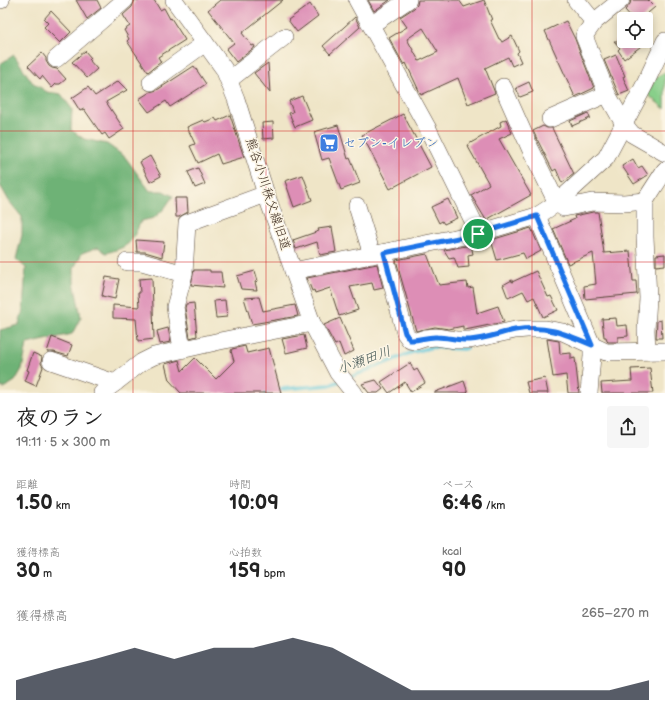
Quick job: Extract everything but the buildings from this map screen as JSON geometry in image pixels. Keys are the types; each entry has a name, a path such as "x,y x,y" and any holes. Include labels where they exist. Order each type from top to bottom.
{"street":[{"path":"56,59 125,0"},
{"path":"357,0 427,127 478,234"},
{"path":"371,25 408,0"},
{"path":"576,0 594,22"},
{"path":"621,0 594,22 584,36 607,94 624,124 632,134 665,153"},
{"name":"熊谷小川秩父線旧道","path":"176,1 224,70 229,80 266,194 312,323 338,373 354,393"},
{"path":"229,80 284,37"},
{"path":"293,271 478,234 537,216 557,203 606,158 646,84 665,40"},
{"path":"151,82 205,43"},
{"path":"503,87 530,148 557,203 564,208 592,202 624,203 645,201"},
{"path":"550,119 607,94"},
{"path":"647,350 646,330 648,298 645,201 665,170"},
{"path":"182,349 175,307 184,274 188,223 266,194"},
{"path":"357,206 378,254 405,333 410,340 416,341 436,337 456,340 470,340 515,330 540,329 563,332 606,352 665,350"},
{"path":"537,216 592,345 589,393"},
{"path":"127,262 142,262 184,274"},
{"path":"102,393 142,362 154,356 312,323"},
{"path":"51,361 115,382"}],"green space":[{"path":"14,55 32,82 47,92 61,94 72,109 71,130 84,139 107,144 125,157 150,191 163,191 173,196 164,209 154,218 141,221 132,239 125,246 106,253 98,247 82,253 74,268 74,282 81,317 72,334 27,344 22,369 15,381 4,388 0,387 0,330 19,325 23,310 26,268 16,259 22,235 22,217 9,201 0,185 0,64"},
{"path":"665,72 665,109 647,94 656,78"}],"waterway":[{"name":"小瀬田川","path":"348,378 413,352 432,347 467,348"},
{"name":"小瀬田川","path":"266,393 270,390 329,385 340,381"}],"place":[{"name":"セブン-イレブン","path":"329,143"}],"route":[{"path":"537,216 592,345 563,332 546,329 515,330 470,340 456,340 436,337 416,341 410,340 405,333 384,253 478,234 537,216"}]}
